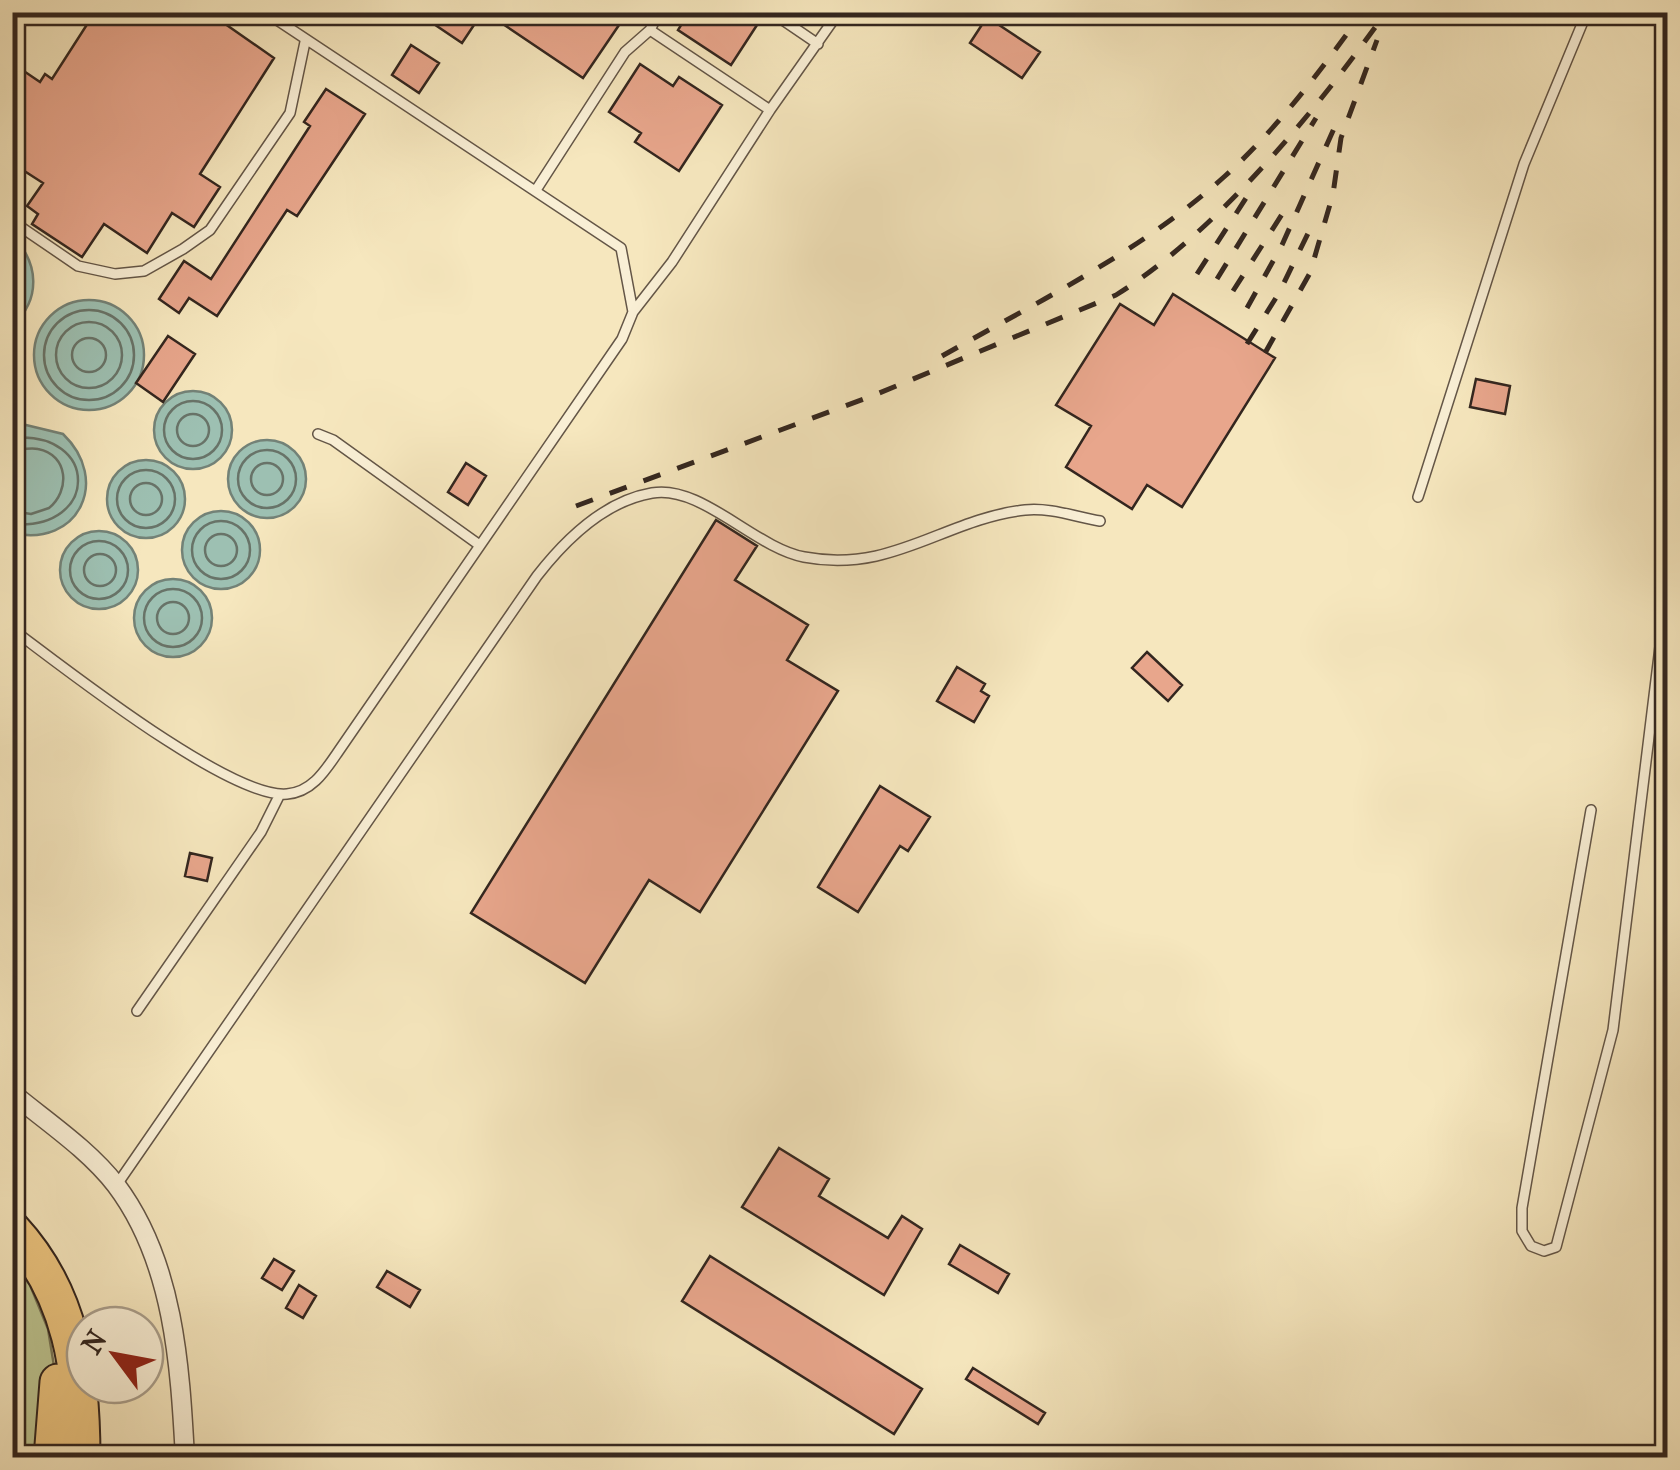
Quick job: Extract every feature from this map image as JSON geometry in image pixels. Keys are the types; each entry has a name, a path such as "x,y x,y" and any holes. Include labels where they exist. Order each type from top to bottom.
{"highway":[{"path":"12,1229 45,1272 66,1318 77,1357 82,1458"},
{"path":"12,1261 30,1285 55,1357 59,1397 52,1458"}],"street":[{"path":"12,1093 116,1186 148,1242 170,1316 185,1458"}],"lane":[{"path":"264,12 621,248 633,312"},
{"path":"536,190 625,52 650,30 660,12"},
{"path":"771,12 818,44"},
{"path":"12,629 201,760 266,793 309,788 324,772 622,339 633,312 672,262 839,12"},
{"path":"1418,496 1524,164 1587,12"},
{"path":"650,30 770,110"},
{"path":"12,221 78,266 115,274 144,271 184,249 210,230 290,113 305,42"},
{"path":"318,434 333,440 478,544"},
{"path":"116,1186 537,576 561,544 583,526 652,493 673,494 694,500 782,550 852,560 882,558 988,518 1028,509 1100,521"},
{"path":"1591,810 1522,1208 1522,1230 1530,1246 1544,1251 1556,1247 1613,1030 1668,582"},
{"path":"137,1010 260,832 280,794"}],"green space":[{"path":"12,1261 30,1285 48,1329 59,1397 82,1457 13,1457"}],"water":[{"path":"13,237 28,258 33,281 28,304 13,325"},
{"path":"89,300 110,304 128,316 140,334 144,355 140,376 128,394 110,406 89,410 68,406 50,394 38,376 34,355 38,334 50,316 68,304"},
{"path":"193,391 221,402 232,430 221,458 193,469 165,458 154,430 165,402"},
{"path":"26,425 63,434 85,471 86,489 81,506 55,530 35,535 12,533 13,429"},
{"path":"267,440 295,451 306,479 295,507 267,518 239,507 228,479 239,451"},
{"path":"146,460 174,471 185,499 174,527 146,538 118,527 107,499 118,471"},
{"path":"221,511 249,522 260,550 249,578 221,589 193,578 182,550 193,522"},
{"path":"99,531 127,542 138,570 127,598 99,609 71,598 60,570 71,542"},
{"path":"173,579 201,590 212,618 201,646 173,657 145,646 134,618 145,590"}],"building":[{"path":"95,12 208,12 274,58 200,174 220,187 194,227 172,213 147,253 104,224 82,257 32,224 38,214 27,206 43,183 12,163 12,63 40,82 45,74 52,79"},
{"path":"416,12 463,12 476,22 462,43"},
{"path":"485,12 599,12 619,25 583,78"},
{"path":"689,12 739,12 757,25 731,65 678,30"},
{"path":"987,17 1040,52 1022,78 970,43"},
{"path":"411,45 439,63 419,93 392,75"},
{"path":"640,64 673,86 679,77 722,105 679,171 635,142 641,133 609,112"},
{"path":"326,89 365,114 297,216 287,210 217,316 189,298 179,313 159,299 184,261 211,279 310,126 304,122"},
{"path":"1173,294 1275,358 1182,507 1147,485 1132,509 1066,467 1091,426 1056,405 1120,304 1154,325"},
{"path":"168,336 195,354 163,402 136,383"},
{"path":"1476,379 1510,386 1505,414 1470,407"},
{"path":"466,463 486,476 468,505 448,492"},
{"path":"716,520 757,546 735,580 808,625 787,660 838,691 700,912 649,880 585,983 471,913"},
{"path":"1147,652 1182,685 1168,701 1132,668"},
{"path":"957,667 985,684 981,691 989,696 974,722 937,701"},
{"path":"880,786 930,817 908,851 900,846 858,912 818,887"},
{"path":"190,853 212,858 207,881 185,876"},
{"path":"779,1148 829,1179 819,1196 888,1238 902,1216 922,1229 884,1295 742,1207"},
{"path":"960,1245 1009,1274 998,1293 949,1264"},
{"path":"710,1256 922,1389 894,1434 682,1301"},
{"path":"274,1259 294,1271 282,1290 262,1278"},
{"path":"387,1271 420,1290 410,1307 377,1287"},
{"path":"299,1285 316,1296 303,1318 286,1308"},
{"path":"973,1368 1045,1413 1038,1424 966,1379"}],"railway":[{"path":"942,356 1089,274 1193,203 1244,158 1281,118 1363,12"},
{"path":"576,506 872,396 1116,295 1154,269 1228,204 1297,128 1386,12"},
{"path":"1265,353 1310,273 1333,194 1341,138 1377,40"},
{"path":"1217,279 1316,118"},
{"path":"1247,308 1282,245 1336,124"},
{"path":"1197,274 1248,195"},
{"path":"1233,291 1286,208"},
{"path":"1247,344 1279,293 1315,219"}]}
